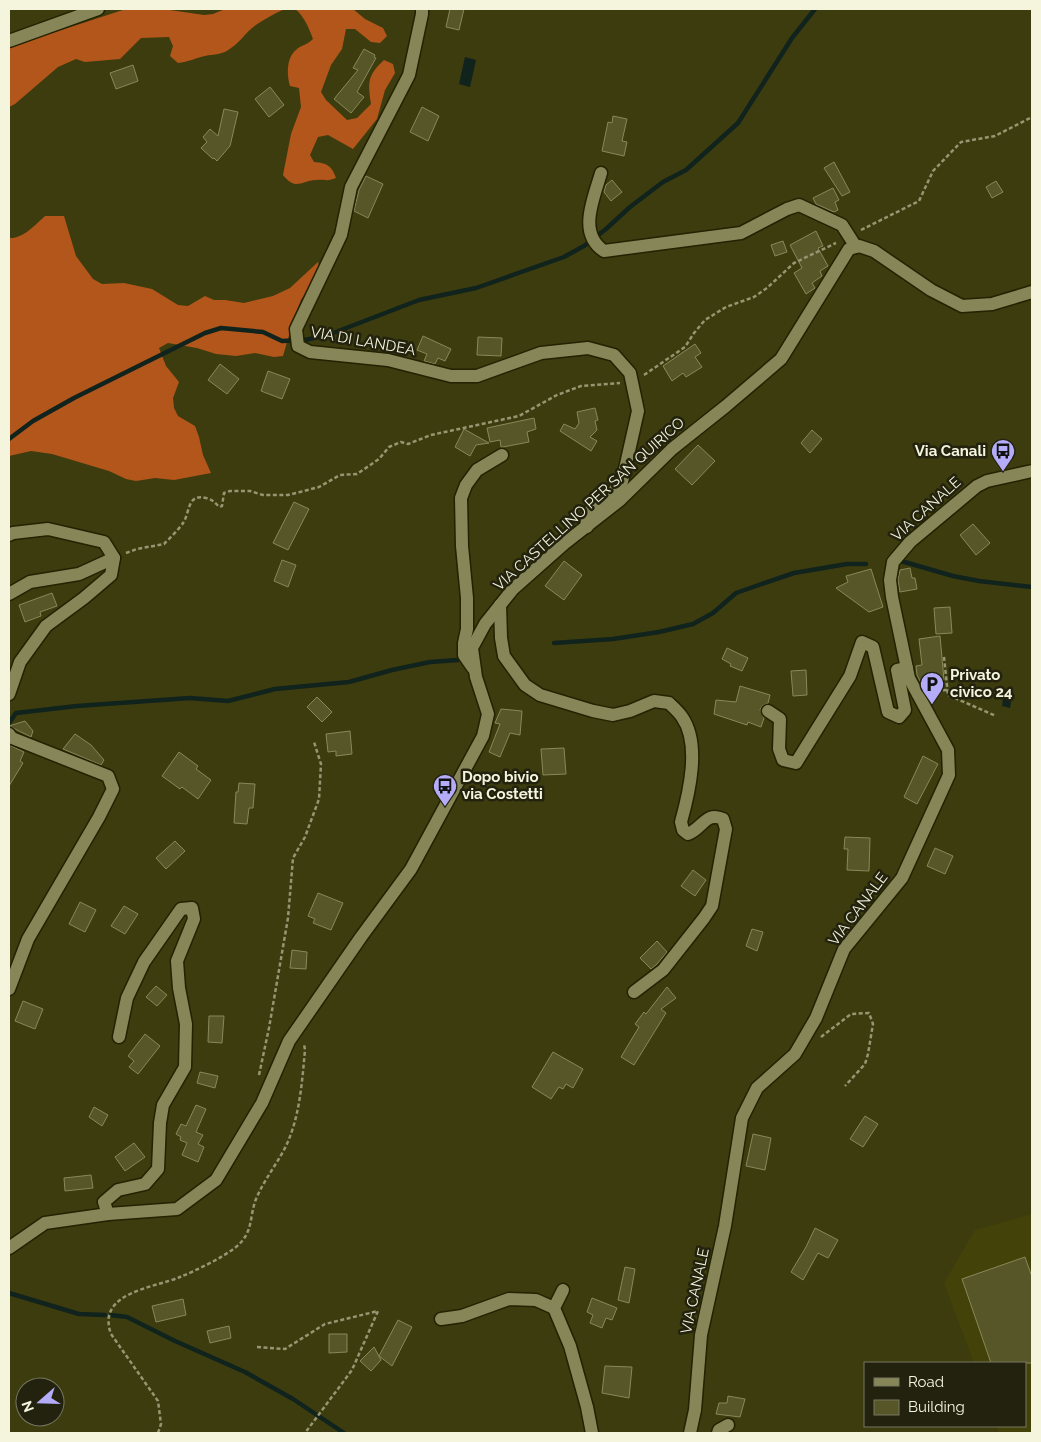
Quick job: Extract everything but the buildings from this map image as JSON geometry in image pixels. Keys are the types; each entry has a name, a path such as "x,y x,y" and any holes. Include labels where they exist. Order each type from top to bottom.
{"street":[{"path":"9,41 98,9"},
{"name":"VIA DI LANDEA","path":"422,9 409,75 351,187 341,235 296,329 298,346 310,352 388,360 450,376 477,376 541,353 588,348 614,355 630,372 638,411 622,482 612,493 592,508 586,516 587,527"},
{"path":"601,173 588,219 591,235 596,245 604,251 741,233 787,209 799,205 842,225 853,241 859,246 874,251 931,290 962,306 992,304 1032,292"},
{"name":"VIA CASTELLINO PER SAN QUIRICO","path":"9,1248 45,1223 108,1214 177,1209 216,1180 262,1102 289,1041 411,869 483,736 488,714 475,670 472,648 485,624 513,589 565,543 620,500 672,449 781,359 853,241"},
{"path":"475,670 471,667 464,654 464,643 468,629 462,546 461,498 466,485 477,470 502,455"},
{"name":"VIA CANALE","path":"690,1433 695,1410 701,1335 725,1226 742,1118 757,1088 795,1054 816,1018 844,949 902,878 949,775 948,750 909,678 892,597 890,580 893,562 910,542 977,486 987,481 1032,471"},
{"path":"9,535 48,529 104,542 114,558 111,575 46,626 20,662 9,694"},
{"path":"9,594 30,582 79,574 114,558"},
{"path":"500,605 500,638 504,656 525,685 540,695 613,715 630,711 654,701 669,702 683,717 690,736 692,772 681,822 683,830 688,834 696,831 709,818 717,816 723,819 726,828 712,906 663,970 634,992"},
{"path":"768,711 780,719 779,749 783,760 796,763 850,676 862,642 874,647 888,712 899,717 905,710 897,670 907,668"},
{"path":"9,734 12,738 108,776 113,789 99,817 28,939 9,990"},
{"path":"108,1214 104,1202 118,1190 145,1184 158,1169 160,1124 163,1105 185,1067 186,1024 179,988 177,961 194,919 192,908 180,908 144,962 127,998 119,1037"},
{"path":"554,1308 563,1290"},
{"path":"441,1318 462,1316 510,1299 536,1300 554,1308 570,1346 587,1407 592,1433"},
{"path":"718,1433 728,1425"}],"path":[{"path":"114,558 137,549 164,544 182,525 188,508 194,498 199,496 208,498 219,507 222,506 224,493 230,490 250,491 263,495 288,495 319,487 340,475 357,474 379,459 389,447 401,442 408,444 432,435 519,416 557,394 581,386 599,386 632,381 649,372 685,346 705,320 726,307 754,297 767,288 794,263 853,241 919,201 933,171 961,142 995,136 1032,117"},
{"path":"944,657 948,695 996,716"},
{"path":"258,1081 288,918 293,858 305,837 320,799 321,764 314,742"},
{"path":"820,1038 851,1014 869,1013 873,1024 865,1064 845,1086"},
{"path":"158,1433 160,1424 158,1401 111,1334 108,1324 112,1307 135,1291 179,1278 215,1260 237,1246 250,1231 256,1200 286,1145 301,1098 305,1050 300,1026"},
{"path":"257,1347 285,1349 326,1324 378,1311 352,1370 305,1433"}],"shaded area":[{"path":"126,9 163,9 204,15 213,14 225,9 285,9 248,31 234,46 225,52 185,62 178,63 170,56 173,46 169,37 141,38 120,59 85,62 76,59 58,67 9,107 9,47"},
{"path":"295,9 353,9 365,19 383,28 387,36 380,43 371,42 355,29 346,29 342,49 331,65 321,92 326,100 347,120 357,118 371,104 370,80 374,71 384,60 393,64 395,73 385,90 377,119 353,149 328,135 318,137 310,155 314,162 326,164 331,168 336,178 298,184 291,183 283,175 291,134 301,107 299,88 290,86 288,67 293,53 313,39 304,19"},
{"path":"465,57 476,60 470,87 459,84"},
{"path":"45,216 64,216 76,256 93,279 102,284 124,283 152,289 178,305 188,306 205,296 214,300 244,303 273,296 290,288 318,262 320,271 301,300 283,356 274,357 255,353 236,356 216,354 197,348 168,343 159,348 166,366 179,382 173,398 174,408 178,416 195,426 203,455 211,473 174,480 155,478 136,481 52,454 31,451 9,456 9,238 24,234"},
{"path":"1004,689 1013,691 1010,708 1002,706"},
{"path":"1032,1214 1032,1433 999,1433 997,1427 1026,1427 1026,1362 974,1362 944,1283 975,1230"}],"waterway":[{"path":"9,439 33,421 74,398 205,333 221,328 263,332 282,341 305,340 328,335 419,300 476,288 564,257 584,246 663,182 686,170 738,123 792,38 815,9"},
{"path":"901,561 953,576 1032,587"},
{"path":"554,643 613,639 659,632 693,624 713,613 736,593 753,587 794,573 847,564 866,564"},
{"path":"9,723 16,713 77,706 190,698 228,701 275,689 349,682 430,662 458,660"},
{"path":"9,1293 79,1314 105,1315"},
{"path":"111,1315 127,1317 245,1372 293,1399 344,1433"}],"place":[{"name":"Via Canali","path":"1003,472"},
{"name":"Privato civico 24","path":"932,705"},
{"name":"Dopo bivio via Costetti","path":"445,807"}]}
